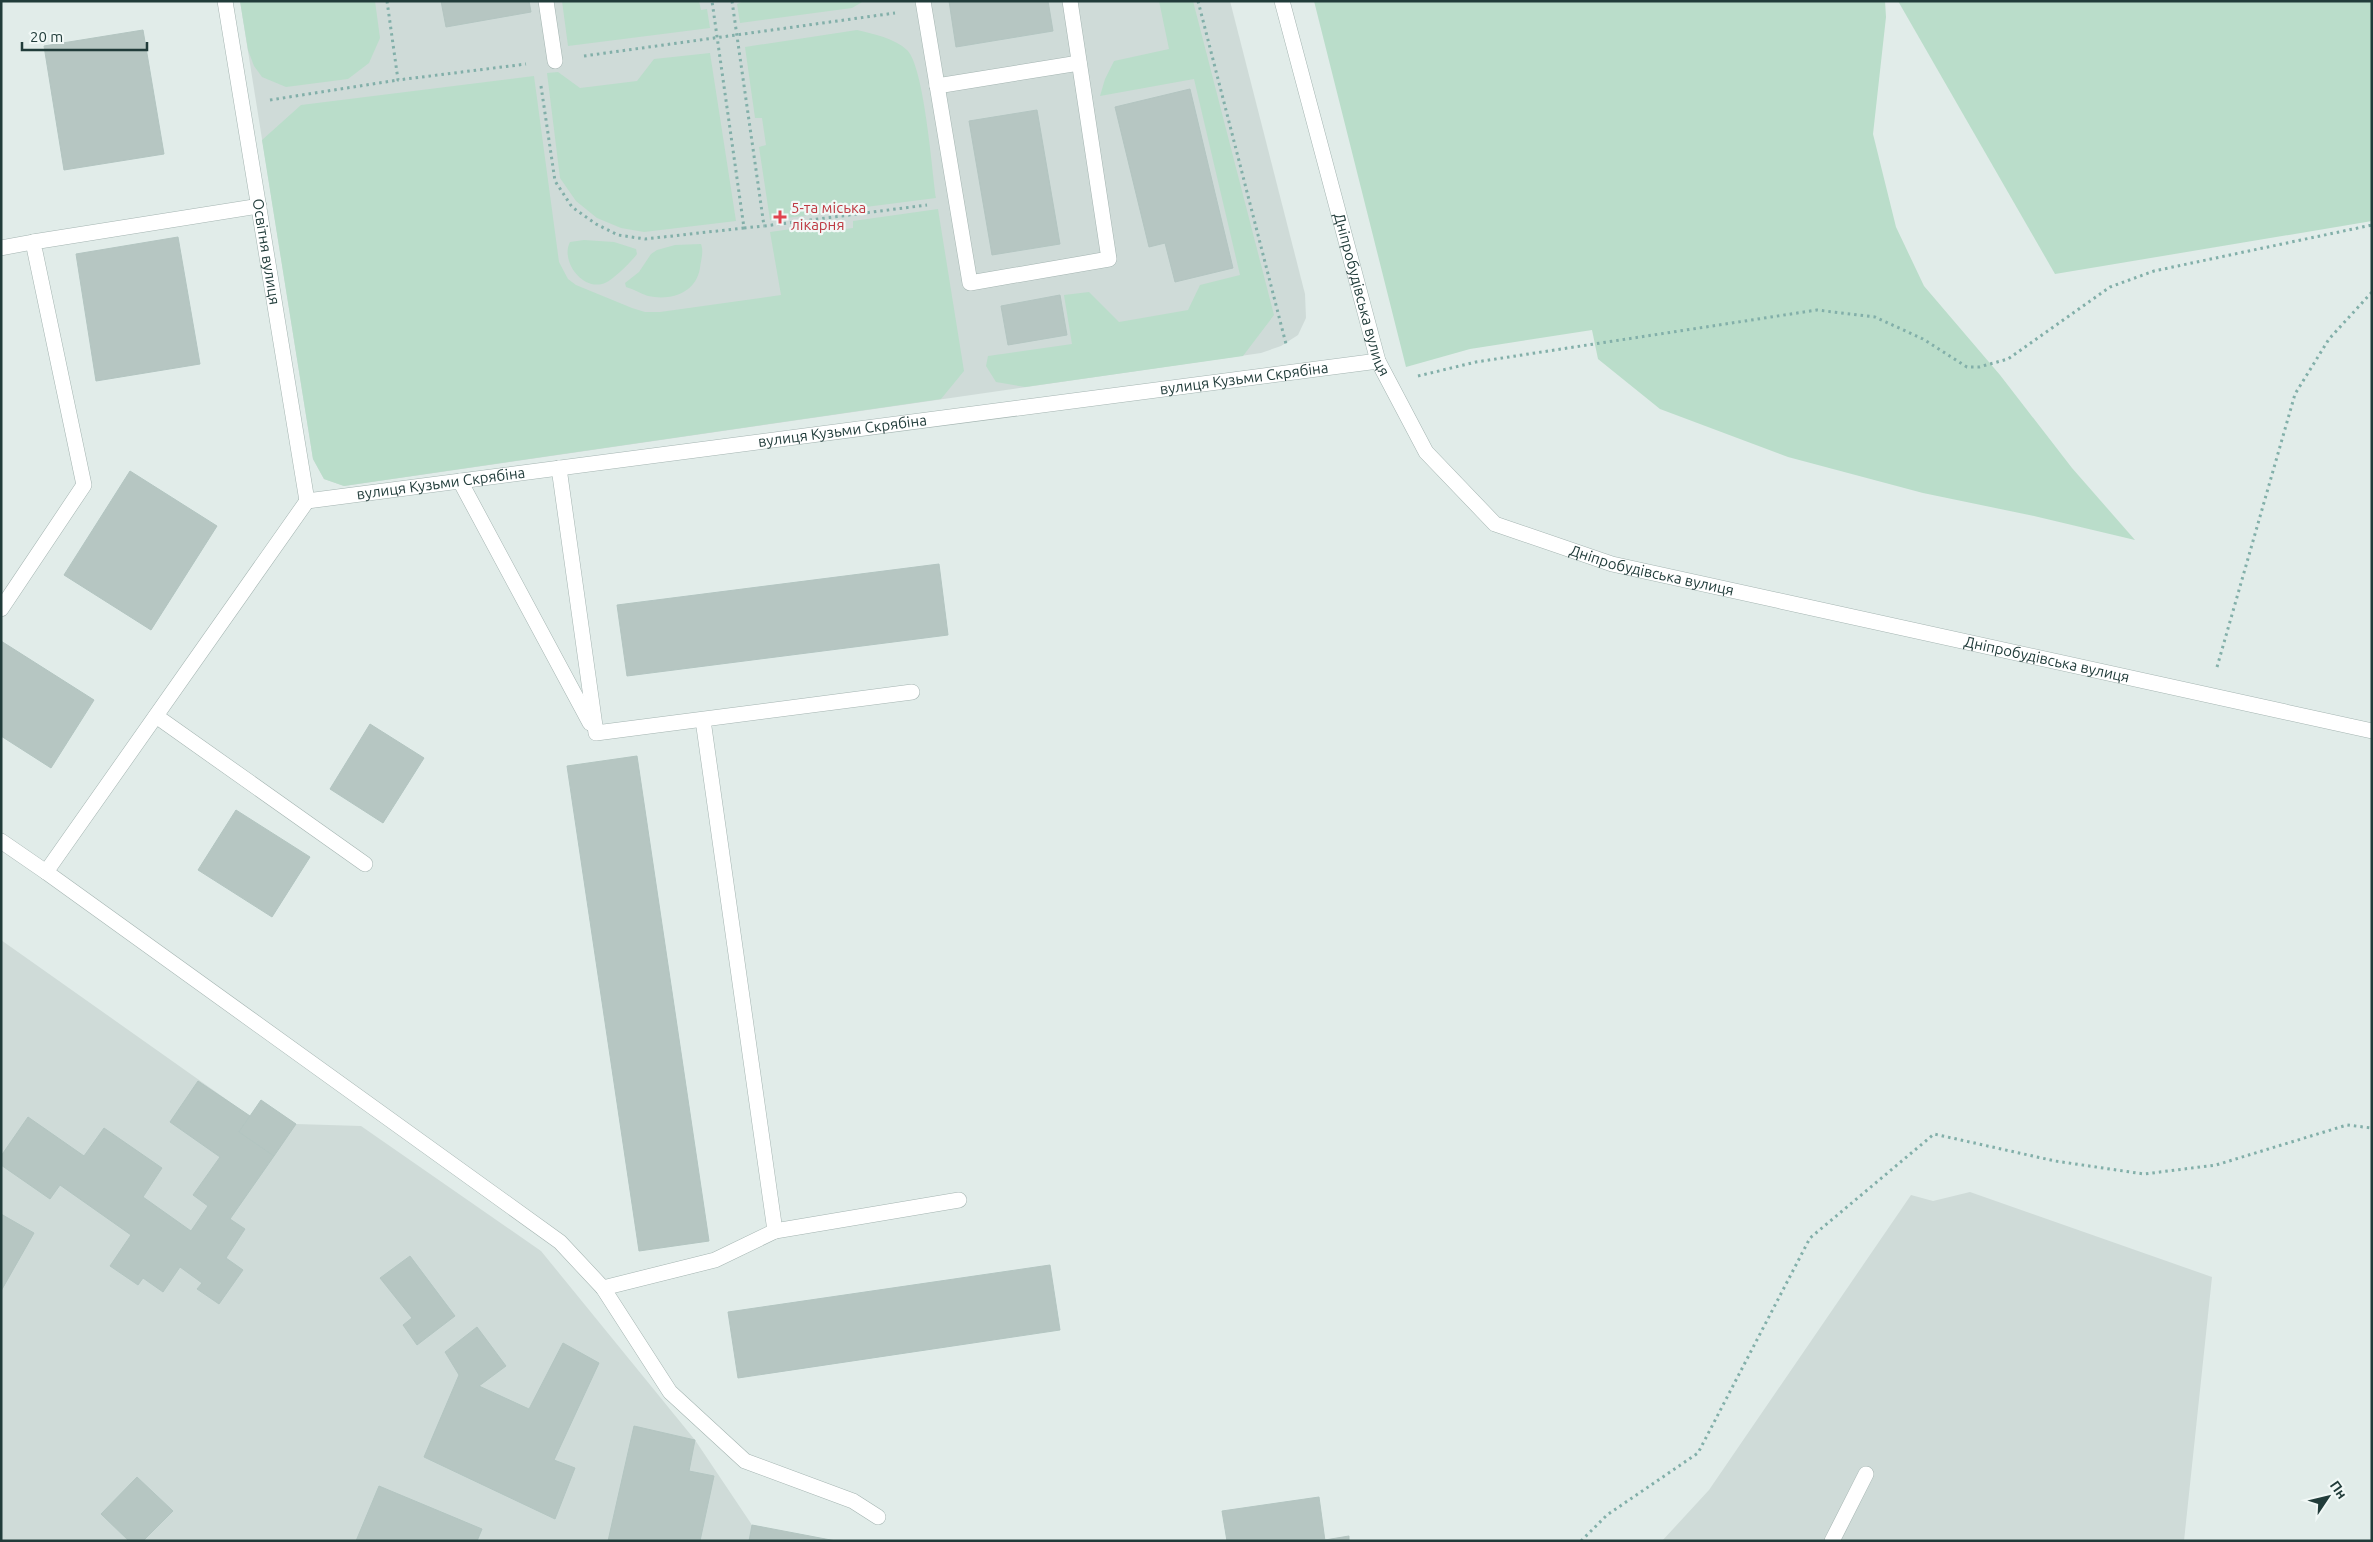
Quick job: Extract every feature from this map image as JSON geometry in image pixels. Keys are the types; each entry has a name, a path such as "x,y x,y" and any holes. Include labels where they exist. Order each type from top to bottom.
{"street":[{"name":"Освітня вулиця","path":"225,1 307,501"},
{"path":"546,1 555,61"},
{"path":"924,5 970,283 1110,258 1070,1"},
{"name":"Дніпробудівська вулиця","path":"1282,1 1378,361 1426,452 1495,524 1612,564 2372,731"},
{"path":"937,86 1079,63"},
{"path":"1,248 259,206"},
{"path":"1,609 84,485 33,242"},
{"name":"вулиця Кузьми Скрябіна","path":"307,501 1378,361"},
{"path":"559,468 596,733"},
{"path":"460,481 596,733"},
{"path":"46,872 307,501"},
{"path":"596,733 912,692"},
{"path":"156,716 365,864"},
{"path":"703,720 775,1231"},
{"path":"1,841 560,1242 603,1288 670,1392 745,1461 852,1500 878,1517"},
{"path":"603,1288 715,1260 775,1231 959,1200"},
{"path":"1832,1541 1866,1474"}],"path":[{"path":"387,1 398,80"},
{"path":"712,1 744,228"},
{"path":"732,1 764,226"},
{"path":"1198,1 1293,372"},
{"path":"242,105 398,80 555,61 717,38 924,5"},
{"path":"538,63 555,181 572,207 596,224 618,234 644,239 764,226 956,201"},
{"path":"1389,383 1476,362 1816,310 1875,317 1923,339 1966,367 1979,367 2008,358 2110,287 2154,271 2372,225"},
{"path":"2209,694 2294,394 2329,339 2372,292"},
{"path":"1581,1541 1607,1515 1698,1453 1810,1238 1934,1134 2054,1161 2144,1174 2216,1165 2347,1125 2372,1128"}],"shaded area":[{"name":"5-та міська лікарня","path":"240,1 1230,1 1305,294 1306,318 1298,335 1281,346 1261,353 344,486 324,479 313,459"},
{"path":"1,940 250,1116 261,1100 296,1124 361,1126 541,1251 695,1440 752,1525 836,1541 1,1541"},
{"path":"1970,1192 2212,1277 2184,1541 1662,1541 1709,1490 1911,1195 1933,1201"}],"green space":[{"path":"240,1 375,1 380,38 369,63 348,79 286,87 262,77 254,66 248,50"},
{"path":"562,1 699,1 701,10 707,9 710,28 568,46"},
{"path":"744,1 864,1 852,8 740,23 737,4"},
{"path":"1159,1 1193,1 1274,315 1243,356 1025,387 996,382 986,366 988,356 1072,344 1064,295 1089,292 1119,322 1188,310 1200,285 1240,275 1194,79 1100,96 1105,79 1114,61 1169,49"},
{"path":"1314,1 1885,1 1886,17 1873,134 1896,227 1924,286 2000,375 2072,468 2135,540 2034,516 1923,493 1788,457 1660,409 1598,359 1592,330 1470,349 1406,367"},
{"path":"1898,1 2372,1 2372,221 2055,274"},
{"path":"857,30 896,42 907,50 913,60 923,96 936,198 850,209 849,204 826,207 826,213 770,220 759,147 766,145 762,118 755,118 745,47"},
{"path":"710,53 736,221 644,232 621,228 597,218 576,201 560,178 547,73 558,72 580,88 637,81 654,59"},
{"path":"534,76 559,262 568,279 576,285 645,312 660,312 781,295 770,232 827,224 829,231 853,228 853,221 938,209 964,371 941,399 344,486 324,479 313,459 262,140 301,105"},
{"path":"584,240 614,242 636,249 637,254 622,270 605,283 597,285 589,283 576,273 568,258 570,242"},
{"path":"701,244 702,256 698,277 688,289 674,296 657,297 648,296 626,287 625,283 639,272 651,254 657,250 675,245"}],"building":[{"path":"441,1 529,1 531,12 446,27"},
{"path":"949,1 1048,1 1053,31 956,47"},
{"path":"143,30 164,154 64,170 44,46"},
{"path":"1190,89 1233,268 1175,282 1165,243 1149,247 1115,107"},
{"path":"1037,110 1060,244 992,255 969,121"},
{"path":"178,237 200,364 96,381 76,254"},
{"path":"1060,295 1067,335 1008,345 1001,306"},
{"path":"130,471 217,526 151,630 64,575"},
{"path":"939,564 948,635 627,676 617,605"},
{"path":"1,641 94,700 51,768 1,736"},
{"path":"370,724 424,758 383,823 330,789"},
{"path":"637,756 709,1241 639,1251 567,766"},
{"path":"236,810 310,857 272,917 198,870"},
{"path":"198,1081 250,1116 239,1132 274,1156 230,1219 245,1229 226,1258 243,1270 219,1304 197,1289 202,1283 180,1267 163,1292 143,1278 138,1285 110,1266 131,1235 60,1185 50,1199 1,1165 1,1156 28,1117 84,1156 104,1128 162,1168 143,1197 191,1231 208,1206 193,1195 220,1157 170,1122"},
{"path":"261,1100 296,1124 274,1156 239,1132"},
{"path":"1,1214 34,1233 1,1291"},
{"path":"410,1256 455,1316 417,1345 403,1325 412,1318 380,1278"},
{"path":"1050,1265 1060,1330 738,1378 728,1312"},
{"path":"477,1327 506,1366 479,1386 529,1409 563,1343 599,1363 554,1460 575,1468 555,1519 424,1457 459,1375 445,1352"},
{"path":"634,1426 695,1440 689,1471 714,1476 700,1541 608,1541"},
{"path":"137,1477 173,1511 143,1541 129,1541 101,1514"},
{"path":"379,1486 482,1529 477,1541 356,1541"},
{"path":"1319,1497 1325,1541 1227,1541 1222,1511"},
{"path":"752,1525 836,1541 749,1541"},
{"path":"1349,1536 1349,1541 1325,1540"}],"place":[{"name":"5-та міська лікарня","path":"780,217"}]}
